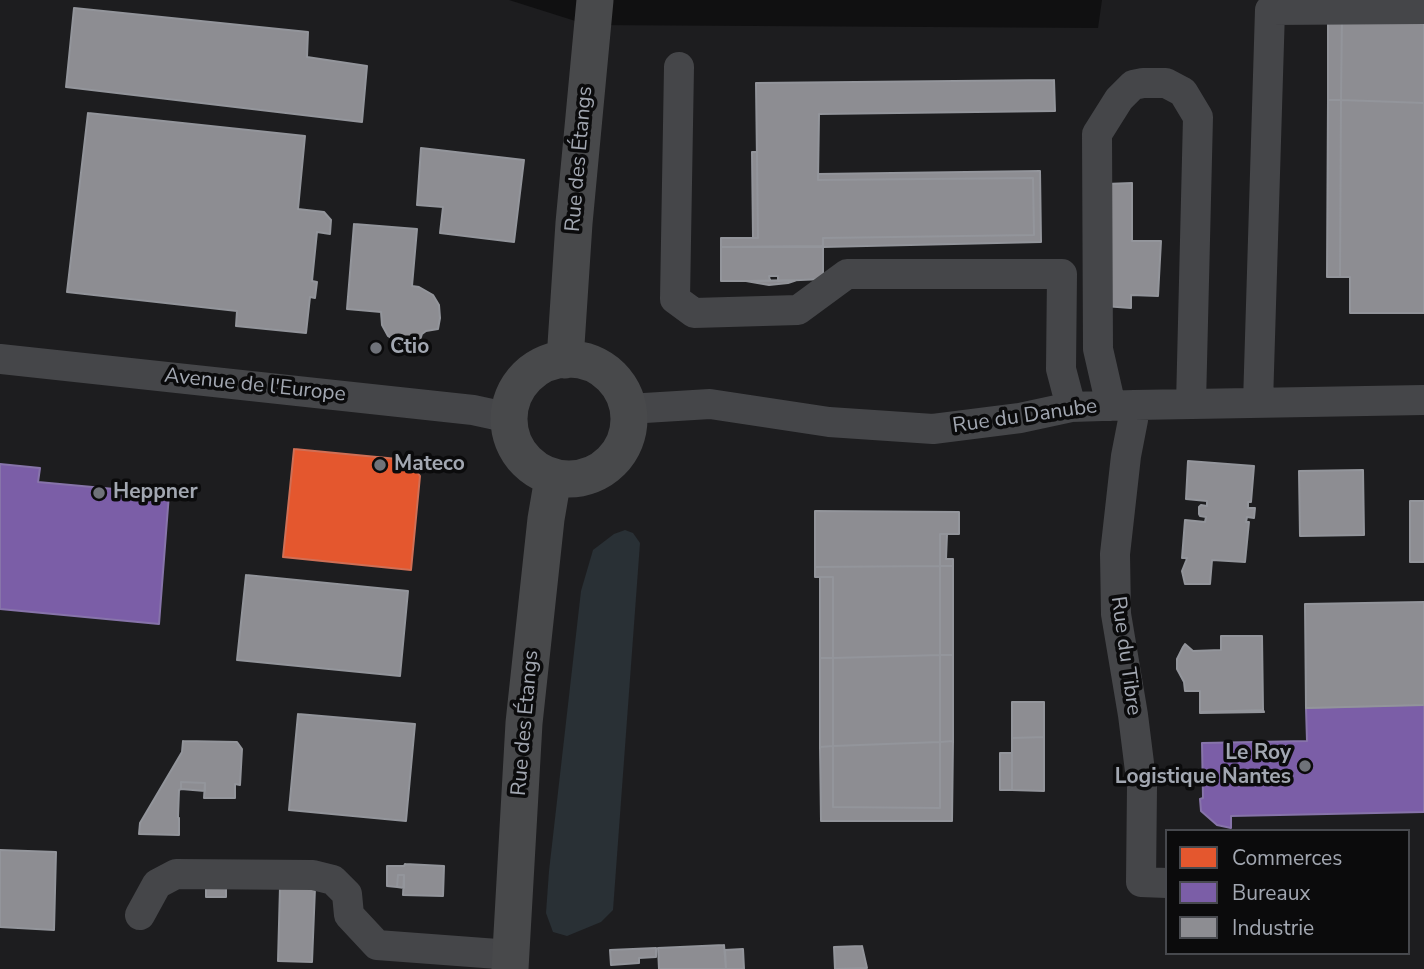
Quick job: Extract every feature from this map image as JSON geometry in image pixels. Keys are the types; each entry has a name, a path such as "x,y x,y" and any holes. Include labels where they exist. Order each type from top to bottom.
{"main road":[{"name":"Rue des Étangs","path":"565,360 595,0"},
{"path":"565,360 579,360 596,365 611,375 621,389 628,409 629,425 624,444 614,460 598,472 579,479 553,478 539,472 525,460 514,443 510,418 511,400 523,380 540,366 565,360"},
{"name":"Rue des Étangs","path":"511,962 524,723 546,519 553,478"}],"street":[{"path":"1258,403 1270,10 1424,9"},
{"path":"679,67 675,299 694,313 797,310 847,274 1062,274 1061,369 1071,407"},
{"path":"1122,405 1098,349 1097,134 1119,99 1133,85 1143,83 1166,83 1183,92 1198,117 1191,404"},
{"name":"Avenue de l'Europe","path":"0,359 473,410 510,418"},
{"name":"Rue du Danube","path":"628,409 710,404 829,422 933,429 1020,418 1071,407 1424,400"},
{"name":"Rue du Tibre","path":"1122,405 1133,420 1126,456 1115,554 1116,614 1142,788 1141,882 1165,883"},
{"path":"140,915 157,884 176,874 313,874 333,880 346,894 349,915 377,946 441,960 511,962"}],"shaded area":[{"path":"0,0 509,0 588,25 1098,28 1102,0 1424,0 1424,969 0,969"},
{"path":"625,530 633,533 640,543 613,910 601,922 567,936 553,932 546,913 581,591 593,550 614,534"}],"building: Commerces":[{"path":"294,449 408,460 420,476 411,570 283,557"}],"building: Bureaux":[{"path":"0,464 40,468 38,482 169,494 159,624 0,609"},
{"path":"1424,705 1424,812 1231,816 1231,828 1217,825 1201,811 1202,743 1307,741 1306,708"}],"building: Industrie":[{"path":"74,8 308,32 307,57 367,66 362,122 66,87"},
{"path":"1328,16 1342,16 1341,100 1328,100"},
{"path":"1342,16 1424,17 1424,103 1341,100"},
{"path":"1054,80 1055,111 819,114 818,180 1033,178 1034,235 823,238 823,247 721,247 721,238 758,238 756,83"},
{"path":"1328,100 1341,100 1340,277 1327,277"},
{"path":"1341,100 1424,103 1424,313 1350,313 1350,277 1340,277"},
{"path":"88,113 305,136 298,209 324,212 331,220 330,234 317,232 312,281 317,282 315,298 310,297 306,333 236,326 237,311 67,292"},
{"path":"421,148 524,160 514,242 440,233 443,207 417,205"},
{"path":"752,152 757,152 758,238 753,238"},
{"path":"1040,171 1041,242 823,247 823,238 1034,235 1033,178 818,180 818,174"},
{"path":"1132,183 1132,241 1161,241 1158,296 1131,295 1131,308 1104,306 1106,184"},
{"path":"354,224 417,229 412,286 433,295 439,305 440,318 438,329 422,334 418,346 400,344 388,336 382,325 381,312 347,309"},
{"path":"821,246 823,279 778,281 778,276 769,276 770,281 721,281 721,247"},
{"path":"797,280 769,285 746,281"},
{"path":"1188,461 1254,466 1251,502 1248,502 1248,508 1255,508 1254,518 1247,517 1246,522 1249,522 1245,562 1212,560 1210,584 1185,584 1182,571 1187,558 1182,558 1185,520 1205,522 1206,517 1200,516 1199,507 1207,506 1207,501 1186,499"},
{"path":"1363,470 1364,535 1300,536 1299,471"},
{"path":"1410,501 1424,501 1424,562 1410,562"},
{"path":"815,511 959,512 959,534 940,534 940,566 815,567"},
{"path":"940,534 947,534 946,559 953,559 953,566 940,566"},
{"path":"940,566 953,566 953,655 940,655"},
{"path":"940,566 940,655 833,658 833,577 815,577 815,567"},
{"path":"246,575 408,591 400,676 237,660"},
{"path":"820,577 833,577 833,658 820,658"},
{"path":"1424,602 1424,705 1306,708 1305,604"},
{"path":"1221,636 1262,636 1263,710 1200,712 1200,691 1185,691 1184,682 1177,669 1177,659 1183,647 1185,644 1193,651 1221,650"},
{"path":"940,655 940,742 833,746 833,658"},
{"path":"940,655 953,655 953,741 940,742"},
{"path":"820,658 833,658 833,746 820,747"},
{"path":"1012,702 1044,702 1044,737 1012,738"},
{"path":"1200,712 1264,712 1200,713"},
{"path":"298,714 415,724 406,821 289,810"},
{"path":"1044,737 1044,791 1012,790 1012,738"},
{"path":"183,741 237,742 242,749 240,785 235,784 235,798 204,798 205,783 181,782 179,835 139,834 140,823 182,752"},
{"path":"953,741 952,821 821,821 820,747 833,746 833,807 940,808 940,742"},
{"path":"940,742 940,808 833,807 833,746"},
{"path":"1000,753 1012,753 1012,790 1000,790"},
{"path":"181,782 205,783 205,791 181,789"},
{"path":"0,850 56,852 54,930 0,927"},
{"path":"387,866 444,866 443,896 403,895 404,875 398,875 397,887 387,886"},
{"path":"398,875 404,875 404,888 397,887"},
{"path":"206,886 226,886 226,897 206,897"},
{"path":"280,887 315,888 312,962 278,961"},
{"path":"724,945 726,969 659,969 658,948"},
{"path":"862,946 867,968 835,969 834,947"},
{"path":"656,948 656,957 639,958 639,963 611,965 610,950"},
{"path":"743,949 744,969 726,969 725,950"}],"place":[{"name":"Ctio","path":"376,348"},
{"name":"Mateco","path":"380,465"},
{"name":"Heppner","path":"99,493"},
{"name":"Le Roy Logistique Nantes","path":"1305,766"}]}
